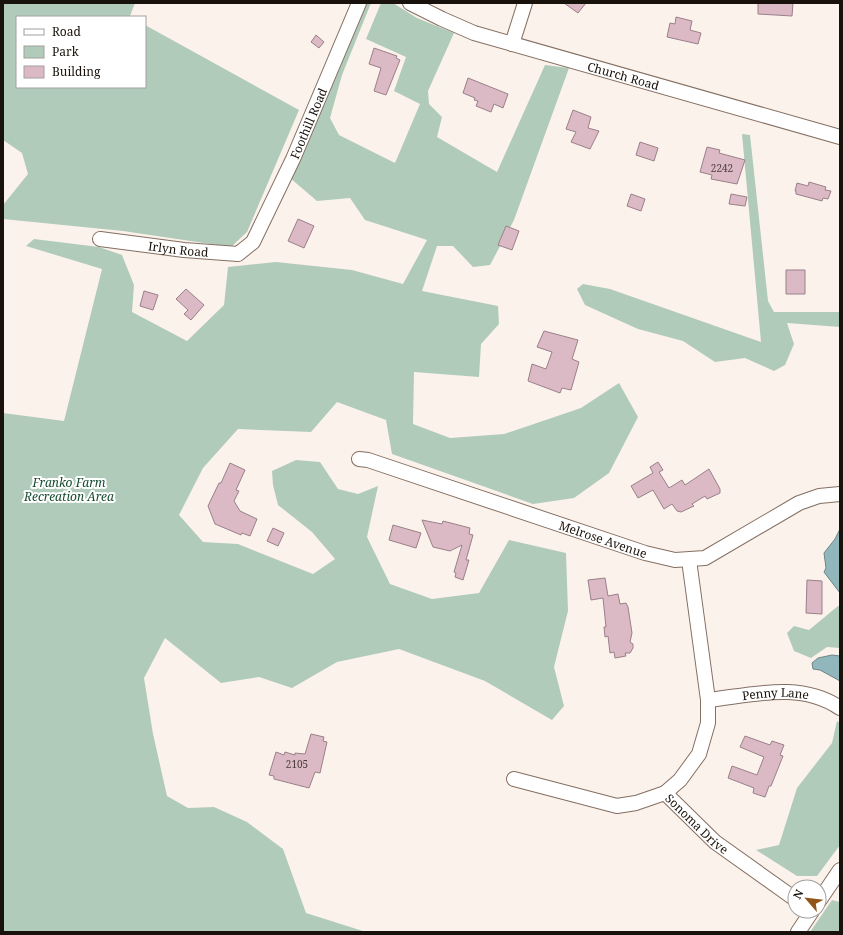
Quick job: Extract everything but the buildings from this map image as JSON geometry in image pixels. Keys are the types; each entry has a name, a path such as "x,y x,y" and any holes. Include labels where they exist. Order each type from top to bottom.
{"street":[{"name":"Foothill Road","path":"253,242 293,159 359,3"},
{"name":"Church Road","path":"410,3 474,33 840,137"},
{"path":"512,44 525,3"},
{"name":"Irlyn Road","path":"100,239 184,250 238,254 253,242"},
{"name":"Melrose Avenue","path":"359,459 368,460 645,553 675,560 705,558 799,503 819,496 840,494"},
{"name":"Sonoma Drive","path":"689,560 708,700 708,723 699,754 680,780 665,793 715,842 787,893"},
{"name":"Penny Lane","path":"708,700 787,691 804,692 819,696 840,708"},
{"path":"514,779 617,806 636,803 665,793"},
{"path":"827,889 840,870"},
{"path":"798,932 807,919"}],"green space":[{"path":"3,3 135,3 130,16 16,16 16,88 146,88 146,26 299,110 247,232 231,247 123,231 3,219 3,205 28,174 22,153 3,140"},
{"name":"Franko Farm Recreation Area","path":"364,3 371,3 342,75 330,118 339,135 395,163 420,104 394,91 406,57 366,39 381,3 393,3 417,18 454,33 428,91 429,104 442,117 437,137 497,172 545,65 569,68 514,220 490,265 473,267 453,246 437,246 422,291 498,306 499,324 481,344 479,377 414,372 413,424 450,438 504,434 581,408 619,383 638,417 609,473 574,498 533,504 392,454 386,420 337,402 311,432 238,429 203,468 179,515 203,542 238,544 313,574 335,559 312,532 278,505 273,485 272,471 296,460 320,462 338,489 358,494 378,486 367,537 390,584 432,599 479,593 509,540 566,553 568,611 554,667 564,706 552,720 485,681 399,649 337,662 292,688 259,677 221,683 165,638 144,678 153,734 167,796 188,808 214,807 247,822 283,849 306,913 366,932 3,932 3,413 64,421 102,269 26,246 34,239 99,247 122,255 134,285 132,312 187,341 224,305 228,267 276,262 352,270 403,284 427,240 365,220 350,198 317,201 290,178"},
{"path":"742,134 750,135 768,301 774,312 840,312 840,327 787,323 794,344 785,365 774,371 745,358 715,362 683,341 638,329 585,305 577,289 583,284 610,289 761,342"},
{"path":"838,606 840,606 840,648 827,647 811,658 794,651 787,633 794,626 809,630"},
{"path":"837,721 840,723 840,845 817,876 797,876 756,850 779,845 797,788 832,743"},
{"path":"832,900 840,902 840,932 810,932 819,919 827,919 827,907"}],"water":[{"path":"840,529 840,593 824,572 826,568 824,553 835,539"},
{"path":"832,655 840,656 840,681 820,670 813,669 812,663 818,658"}]}
